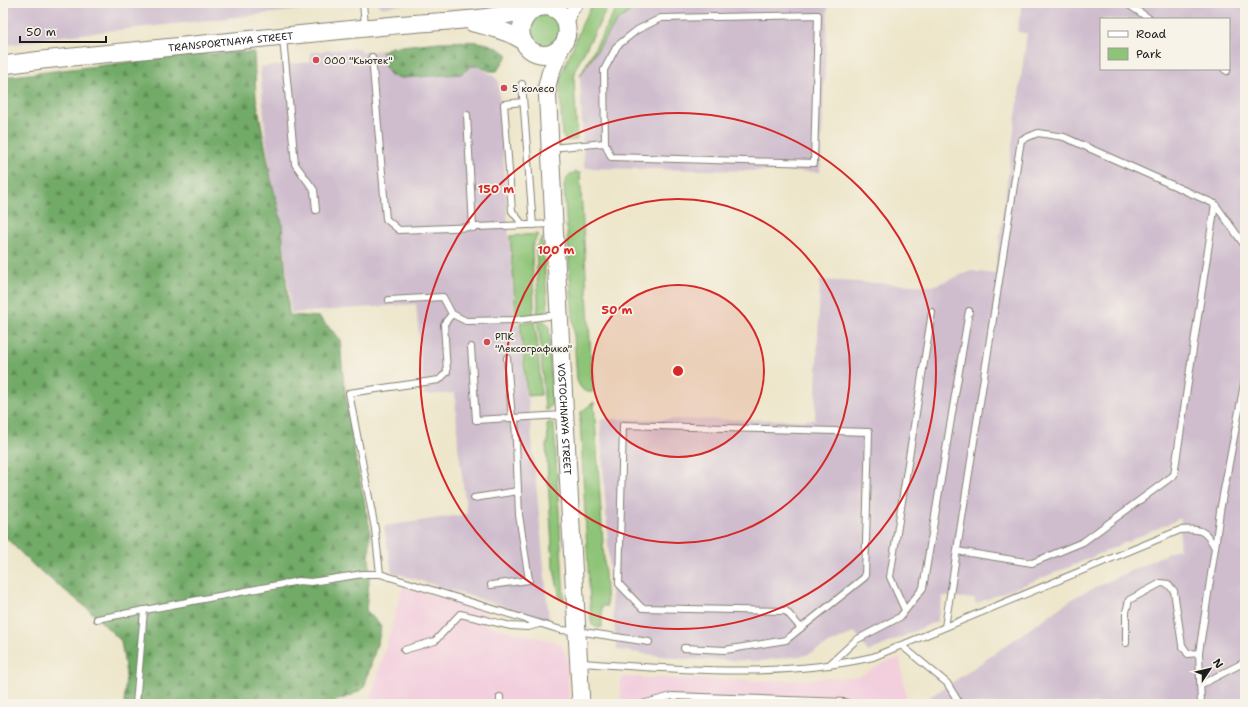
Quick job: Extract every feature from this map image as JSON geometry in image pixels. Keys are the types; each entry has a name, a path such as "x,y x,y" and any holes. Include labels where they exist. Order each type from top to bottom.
{"street":[{"path":"567,26 577,3"},
{"name":"TRANSPORTNAYA STREET","path":"3,65 283,36 460,20 515,14 546,6"},
{"path":"460,20 512,34 539,54 547,54 554,52 561,47 565,41 567,26 564,17 557,11 546,6 527,14 522,22 520,31 527,45"},
{"name":"VOSTOCHNAYA STREET","path":"527,45 543,71 547,86 581,704"},
{"name":"VOSTOCHNAYA STREET","path":"547,86 552,67 561,47"}],"lane":[{"path":"363,3 365,28"},
{"path":"1126,3 1148,18"},
{"path":"818,15 814,163 611,157 605,143 604,70 617,46 637,30 661,18 818,15"},
{"path":"283,36 296,164 314,190 316,210"},
{"path":"372,57 386,219 399,230 554,224"},
{"path":"522,84 533,225"},
{"path":"523,102 504,104 512,211 523,226"},
{"path":"467,115 473,228"},
{"path":"945,627 1021,140 1038,134 1064,137 1215,204 1245,246"},
{"path":"551,148 605,143"},
{"path":"957,551 1032,563 1083,542 1174,475 1215,204"},
{"path":"389,300 443,298 452,314 466,321 515,320 560,315"},
{"path":"829,665 856,640 900,617 922,588 969,311"},
{"path":"905,610 890,577 932,312"},
{"path":"380,574 375,528 349,393 439,380 447,372 444,324 452,314"},
{"path":"471,347 476,420 565,415"},
{"path":"491,585 528,580 519,515 514,418 507,358"},
{"path":"1201,704 1199,653 1220,511 1245,379"},
{"path":"684,648 725,650 786,640 801,628 865,576 869,432 623,425 619,584 642,608 786,610 801,628"},
{"path":"474,498 518,491"},
{"path":"579,663 679,669 785,670 852,662 873,657 1180,530 1199,529 1209,537 1215,548"},
{"path":"97,619 299,581 311,582 363,574 380,574 561,630 650,642"},
{"path":"1126,643 1126,612 1129,600 1161,583 1168,584 1174,591 1182,645 1188,654 1199,653"},
{"path":"136,704 144,610"},
{"path":"404,650 435,641 460,614 511,626 528,627 539,624"},
{"path":"901,645 947,683 958,701 956,704"},
{"path":"1200,685 1245,662"},
{"path":"642,704 672,696 846,702 848,704"},
{"path":"688,697 688,704"}],"shaded area":[{"path":"3,3 364,3 55,37 3,46"},
{"path":"378,3 413,3 381,8"},
{"path":"650,3 828,3 820,172 584,168 580,76 617,21 632,10"},
{"path":"1022,3 1245,3 1245,704 919,704 965,674 1075,597 1179,548 1181,518 1072,566 975,604 975,599 943,596 937,621 868,652 855,632 806,655 761,661 683,659 617,650 612,606 600,419 815,420 820,280 933,286 971,271 995,274 1027,33 1017,32"},
{"path":"451,44 498,80 515,323 519,324 526,398 528,398 549,620 392,572 384,526 467,514 458,446 455,393 424,395 416,304 291,313 283,226 272,179 266,140 260,67 310,62 310,52 360,48 361,52"},
{"path":"403,586 488,613 485,625 560,643 567,655 569,704 338,704 339,702 371,698"},
{"path":"900,658 907,704 621,704 620,682 623,677 761,681 858,677 884,663"}],"green space":[{"path":"593,3 610,3 577,66 574,78 577,140 566,141 562,135 560,78 583,22"},
{"path":"619,3 650,3 632,10 617,21 580,76"},
{"path":"537,14 553,15 561,28 555,42 541,46 529,37 530,21"},
{"path":"466,41 483,43 492,45 508,55 497,71 490,71 478,66 471,66 461,74 401,78 391,76 384,65 382,51 392,47"},
{"path":"254,52 256,97 271,178 282,224 289,315 319,317 340,339 343,377 354,451 370,529 369,581 366,610 381,626 380,634 364,688 350,696 333,702 332,704 124,704 126,674 121,641 87,608 33,565 3,535 3,77 198,54"},
{"path":"575,172 580,173 593,392 587,392 582,389 577,380 564,186 571,174"},
{"path":"538,234 532,247 533,315 516,316 510,236"},
{"path":"542,237 548,309 544,315 537,315 536,247"},
{"path":"537,321 544,321 549,325 552,405 547,410 545,410 540,338"},
{"path":"520,322 534,322 537,338 541,395 527,396"},
{"path":"594,402 607,606 602,606 602,627 598,628 592,625 591,622 580,420 581,412"},
{"path":"549,422 554,424 564,599 560,599 553,564 546,444 548,444 547,424"}],"place":[{"name":"ООО \"Кьютек\"","path":"316,60"},
{"name":"5 колесо","path":"504,88"},
{"name":"РПК \"Лексографика\"","path":"487,342"}]}
